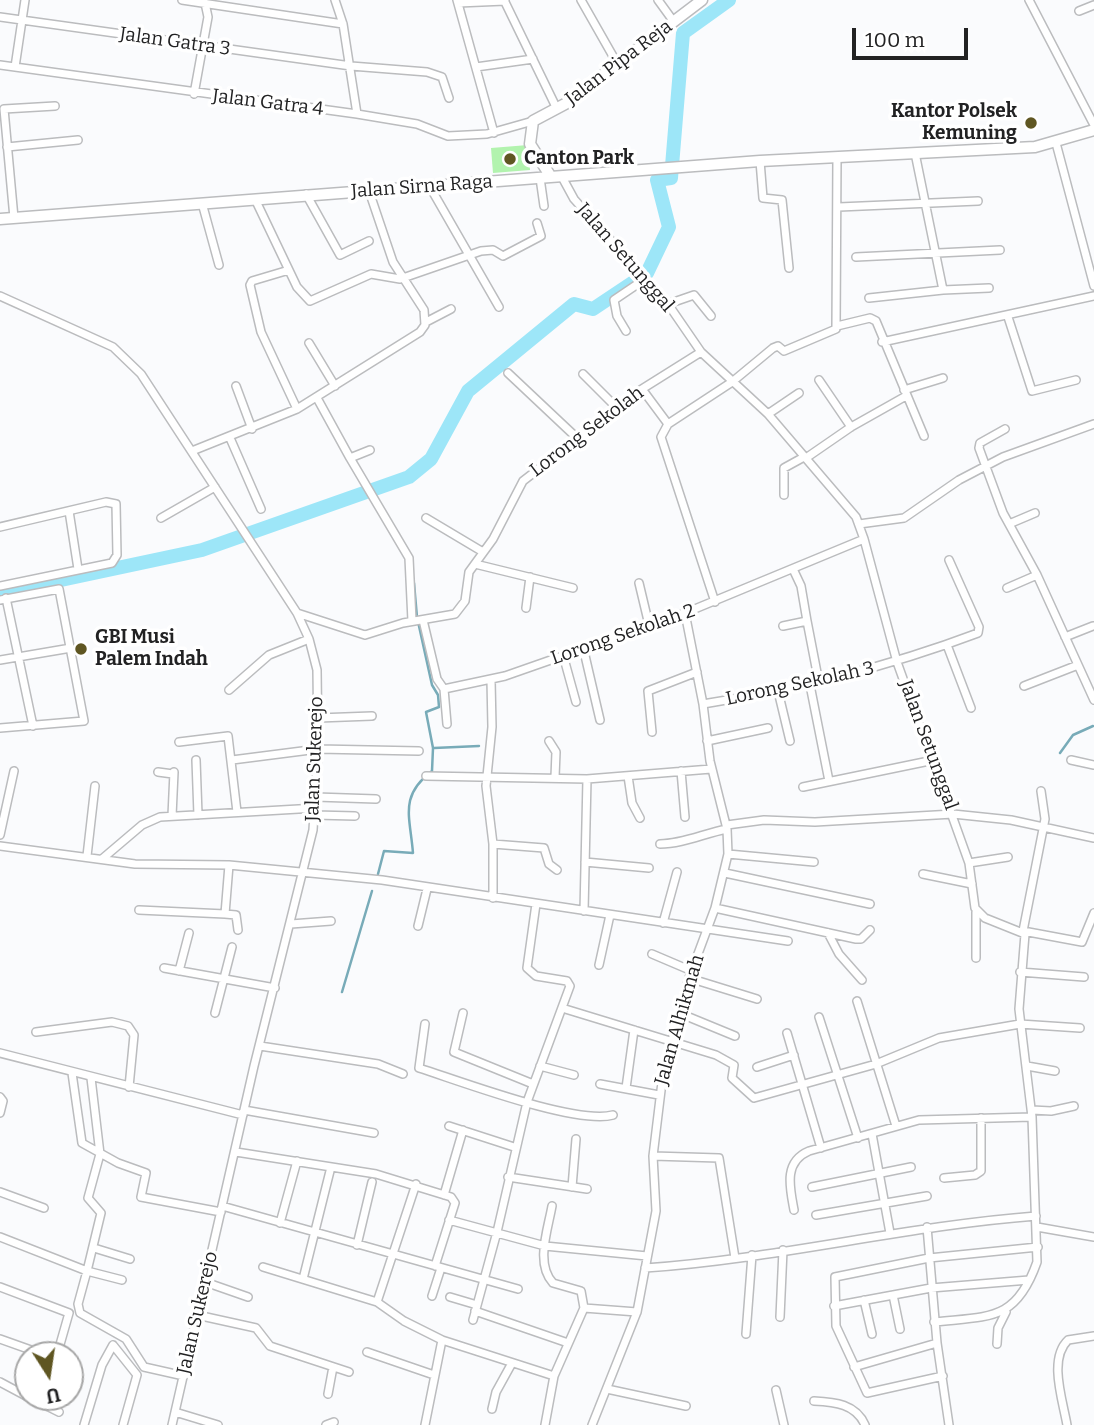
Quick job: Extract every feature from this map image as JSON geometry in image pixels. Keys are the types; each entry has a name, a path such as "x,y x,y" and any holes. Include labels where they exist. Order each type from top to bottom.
{"street":[{"path":"15,67 25,0"},
{"path":"182,0 344,24"},
{"path":"335,0 344,24 353,98 358,114"},
{"path":"494,133 458,1 505,0 557,109"},
{"path":"581,0 618,65"},
{"path":"658,0 674,22"},
{"name":"Jalan Pipa Reja","path":"533,121 557,109 702,0"},
{"path":"1029,0 1094,127"},
{"path":"194,94 208,17 202,2"},
{"path":"1079,11 1094,5"},
{"name":"Jalan Gatra 3","path":"0,17 351,66 437,74 442,77 449,98"},
{"path":"476,66 533,59"},
{"name":"Jalan Gatra 4","path":"0,65 194,94 358,114 417,124 448,136 467,137 494,133 533,121"},
{"path":"14,218 4,109 55,106"},
{"path":"533,121 530,144 546,178 544,206"},
{"name":"Jalan Sirna Raga","path":"0,219 760,161 1035,147 1056,143 1094,127"},
{"path":"7,147 78,140"},
{"path":"1056,143 1094,286"},
{"path":"915,153 943,290"},
{"path":"715,601 661,437 667,424 732,382 772,348 778,345 785,350 835,331 835,259 839,207 837,157"},
{"path":"760,161 763,198 782,200 789,268"},
{"name":"Jalan Setunggal","path":"562,177 574,199 668,304 701,352 768,414 851,510 859,524 897,662 969,863 976,912 976,958"},
{"path":"430,187 499,307"},
{"path":"369,191 393,262 424,310 426,322"},
{"path":"306,194 340,255 369,241"},
{"path":"255,199 301,293 310,301 371,274 402,278 494,250 503,256 541,236 537,223"},
{"path":"839,207 978,201"},
{"path":"202,203 219,265"},
{"path":"856,257 1000,250"},
{"path":"289,270 250,282 261,332 297,409"},
{"path":"626,331 617,316 614,300 643,277"},
{"path":"869,298 989,288"},
{"path":"668,304 694,295 711,316"},
{"name":"Jalan Sukerejo","path":"0,296 122,354 141,374 297,613 309,639 317,670 316,811 304,873 244,1112 172,1425"},
{"path":"882,342 1008,317 1094,296"},
{"path":"192,451 297,409 420,332 426,322 451,309"},
{"path":"1008,317 1032,391 1076,380"},
{"path":"837,326 873,318 924,436"},
{"path":"309,344 335,386"},
{"name":"Lorong Sekolah","path":"418,620 450,617 461,609 465,601 467,577 523,481 642,389 701,352"},
{"path":"508,373 577,438"},
{"path":"583,374 617,408"},
{"path":"784,495 784,468 805,458 850,426 905,393 943,378"},
{"path":"820,380 850,426"},
{"path":"236,386 252,429"},
{"path":"642,389 667,424"},
{"path":"768,414 799,393"},
{"path":"317,398 367,491 408,558 418,620 437,679 444,689 447,724"},
{"path":"859,524 895,520 912,514 951,485 985,466 1014,452 1094,424"},
{"path":"1005,429 979,444 985,466 1009,524 1037,575 1094,700"},
{"path":"230,438 261,509"},
{"path":"350,458 370,450"},
{"path":"161,518 215,487"},
{"path":"0,527 106,502 116,504 114,561 0,586"},
{"path":"69,511 78,569"},
{"path":"1009,524 1035,513"},
{"path":"426,518 483,552"},
{"name":"Lorong Sekolah 2","path":"444,689 491,680 685,613 864,539"},
{"name":"Lorong Sekolah 3","path":"703,704 819,683 897,662 947,645 980,630 949,560"},
{"path":"475,564 573,588"},
{"path":"793,569 801,586 819,683"},
{"path":"1007,588 1037,575"},
{"path":"526,608 530,577"},
{"path":"639,583 649,625"},
{"path":"0,728 33,726 84,721 58,589 3,599 33,726"},
{"path":"297,613 365,635 418,620"},
{"name":"Jalan Alhikmah","path":"592,1425 637,1312 657,1197 653,1156 659,1095 679,1013 726,873 727,827 711,769 703,704 685,613"},
{"path":"783,626 807,621"},
{"path":"1065,637 1093,626"},
{"path":"229,690 268,655 309,639"},
{"path":"947,645 971,708"},
{"path":"583,647 600,720"},
{"path":"0,660 71,648"},
{"path":"563,655 576,702"},
{"path":"1024,686 1078,665"},
{"path":"652,732 647,696 649,689 697,672"},
{"path":"491,680 492,727 487,776 493,844 493,898"},
{"path":"810,685 829,782"},
{"path":"778,691 790,741"},
{"path":"318,718 372,716"},
{"path":"707,741 768,728"},
{"path":"179,742 227,736 237,812"},
{"path":"550,741 556,752 555,777"},
{"path":"232,760 318,749 419,751"},
{"path":"196,760 198,815"},
{"path":"803,787 934,760"},
{"path":"1071,760 1094,765"},
{"path":"426,776 587,779 711,769"},
{"path":"0,835 14,771"},
{"path":"681,771 685,817"},
{"path":"158,772 174,773 172,816"},
{"path":"628,776 632,803 640,818"},
{"path":"584,911 587,779"},
{"path":"87,856 95,786"},
{"path":"997,1344 998,1328 1029,1280 1037,1262 1032,1114 1020,1024 1020,972 1026,940 1023,931 1044,826 1045,811 1041,791"},
{"path":"316,797 376,799"},
{"path":"102,859 146,822 172,816 316,811 355,816"},
{"path":"660,844 676,844 698,834 764,820 815,822 953,814 1044,826 1094,838"},
{"path":"493,844 544,848 549,864 557,870"},
{"path":"0,846 150,865 229,865 304,873 427,888 788,941"},
{"path":"728,855 814,862"},
{"path":"969,863 1008,857"},
{"path":"585,862 649,868"},
{"path":"225,914 229,865"},
{"path":"663,923 677,872"},
{"path":"726,873 870,904"},
{"path":"923,874 972,884"},
{"path":"418,926 427,888"},
{"path":"473,1320 497,1232 514,1147 569,981 537,976 527,967 536,904"},
{"path":"715,908 860,940 870,930"},
{"path":"139,910 236,915 238,930"},
{"path":"976,912 1023,931 1082,942 1094,913"},
{"path":"599,965 610,915"},
{"path":"291,924 331,921"},
{"path":"179,971 189,933"},
{"path":"828,933 839,954 862,980"},
{"path":"215,1013 232,947"},
{"path":"652,954 691,975 757,999"},
{"path":"164,968 275,988"},
{"path":"1020,972 1084,977"},
{"path":"857,1001 896,1126"},
{"path":"562,1008 716,1055 733,1064 730,1076 752,1098 876,1064 928,1041 1020,1024 1080,1028"},
{"path":"463,1013 454,1052 533,1084"},
{"path":"679,1013 735,1036"},
{"path":"819,1017 858,1138"},
{"path":"36,1032 112,1022 128,1026 134,1035 129,1087"},
{"path":"425,1024 417,1067 527,1102 598,1118 613,1115"},
{"path":"626,1088 634,1031"},
{"path":"787,1033 821,1148"},
{"path":"260,1046 356,1059 403,1074"},
{"path":"0,1053 91,1078 244,1112 374,1133"},
{"path":"757,1067 794,1055"},
{"path":"540,1066 574,1075"},
{"path":"1027,1066 1055,1071"},
{"path":"72,1073 80,1141 100,1154 146,1173 142,1198 222,1209 280,1223 518,1289"},
{"path":"91,1078 100,1154 88,1197 101,1211 78,1304 82,1315 122,1336 144,1367 184,1376"},
{"path":"600,1084 659,1095"},
{"path":"0,1097 3,1100 0,1113"},
{"path":"794,1210 789,1178 794,1164 803,1154 919,1119 1032,1114 1074,1106"},
{"path":"944,1178 975,1175 981,1171 981,1118"},
{"path":"449,1126 514,1147"},
{"path":"444,1195 463,1130"},
{"path":"872,1134 890,1233"},
{"path":"572,1187 576,1139"},
{"path":"236,1153 297,1161 416,1184 454,1201 432,1296"},
{"path":"653,1156 719,1158 734,1258"},
{"path":"280,1223 297,1161"},
{"path":"303,1279 331,1167"},
{"path":"812,1187 911,1167"},
{"path":"508,1177 587,1189"},
{"path":"357,1245 372,1182"},
{"path":"377,1302 416,1184"},
{"path":"0,1192 44,1208"},
{"path":"816,1215 928,1196"},
{"path":"545,1425 554,1376 584,1308 581,1291 550,1280 544,1263 552,1206"},
{"path":"645,1268 734,1258 927,1227 1036,1216"},
{"path":"449,1220 545,1246 647,1256"},
{"path":"927,1227 934,1322 949,1425"},
{"path":"1037,1227 1094,1237"},
{"path":"0,1237 86,1271 122,1280"},
{"path":"943,1376 869,1394 838,1330 834,1306 834,1281 837,1275 929,1258 1038,1247"},
{"path":"94,1248 130,1259"},
{"path":"780,1317 783,1250"},
{"path":"746,1334 752,1255"},
{"path":"263,1268 377,1302 396,1316 442,1340 554,1376"},
{"path":"834,1306 931,1288 1029,1280"},
{"path":"205,1282 248,1297"},
{"path":"0,1287 69,1313 61,1341"},
{"path":"893,1295 900,1329"},
{"path":"450,1297 568,1343"},
{"path":"864,1300 872,1334"},
{"path":"584,1308 637,1312"},
{"path":"934,1322 991,1316 1007,1311"},
{"path":"197,1315 256,1328 270,1346 349,1372"},
{"path":"1067,1425 1058,1367 1060,1351 1068,1340 1094,1336"},
{"path":"425,1425 442,1340"},
{"path":"854,1367 937,1343"},
{"path":"85,1425 102,1365 113,1345 137,1375 123,1425"},
{"path":"367,1352 434,1375"},
{"path":"492,1409 496,1392 512,1363"},
{"path":"328,1394 333,1367"},
{"path":"607,1389 686,1406"},
{"path":"776,1390 783,1425"},
{"path":"814,1401 845,1405 860,1417 865,1425"},
{"path":"175,1412 218,1425"}],"green space":[{"name":"Canton Park","path":"528,145 530,170 493,173 491,148"}],"waterway":[{"path":"0,593 202,550 409,477 431,459 468,391 574,304 593,309 647,273 669,227 657,180 671,178 683,33 729,0"},
{"path":"378,874 384,851 413,853 409,817 411,798 415,789 432,771 433,748 426,712 439,707 438,695 432,685 417,617 414,583"},
{"path":"1060,753 1073,735 1093,726"},
{"path":"434,748 479,746"},
{"path":"342,992 372,891"}],"place":[{"name":"Kantor Polsek Kemuning","path":"1031,123"},
{"name":"Canton Park","path":"510,159"},
{"name":"GBI Musi Palem Indah","path":"81,649"}]}
